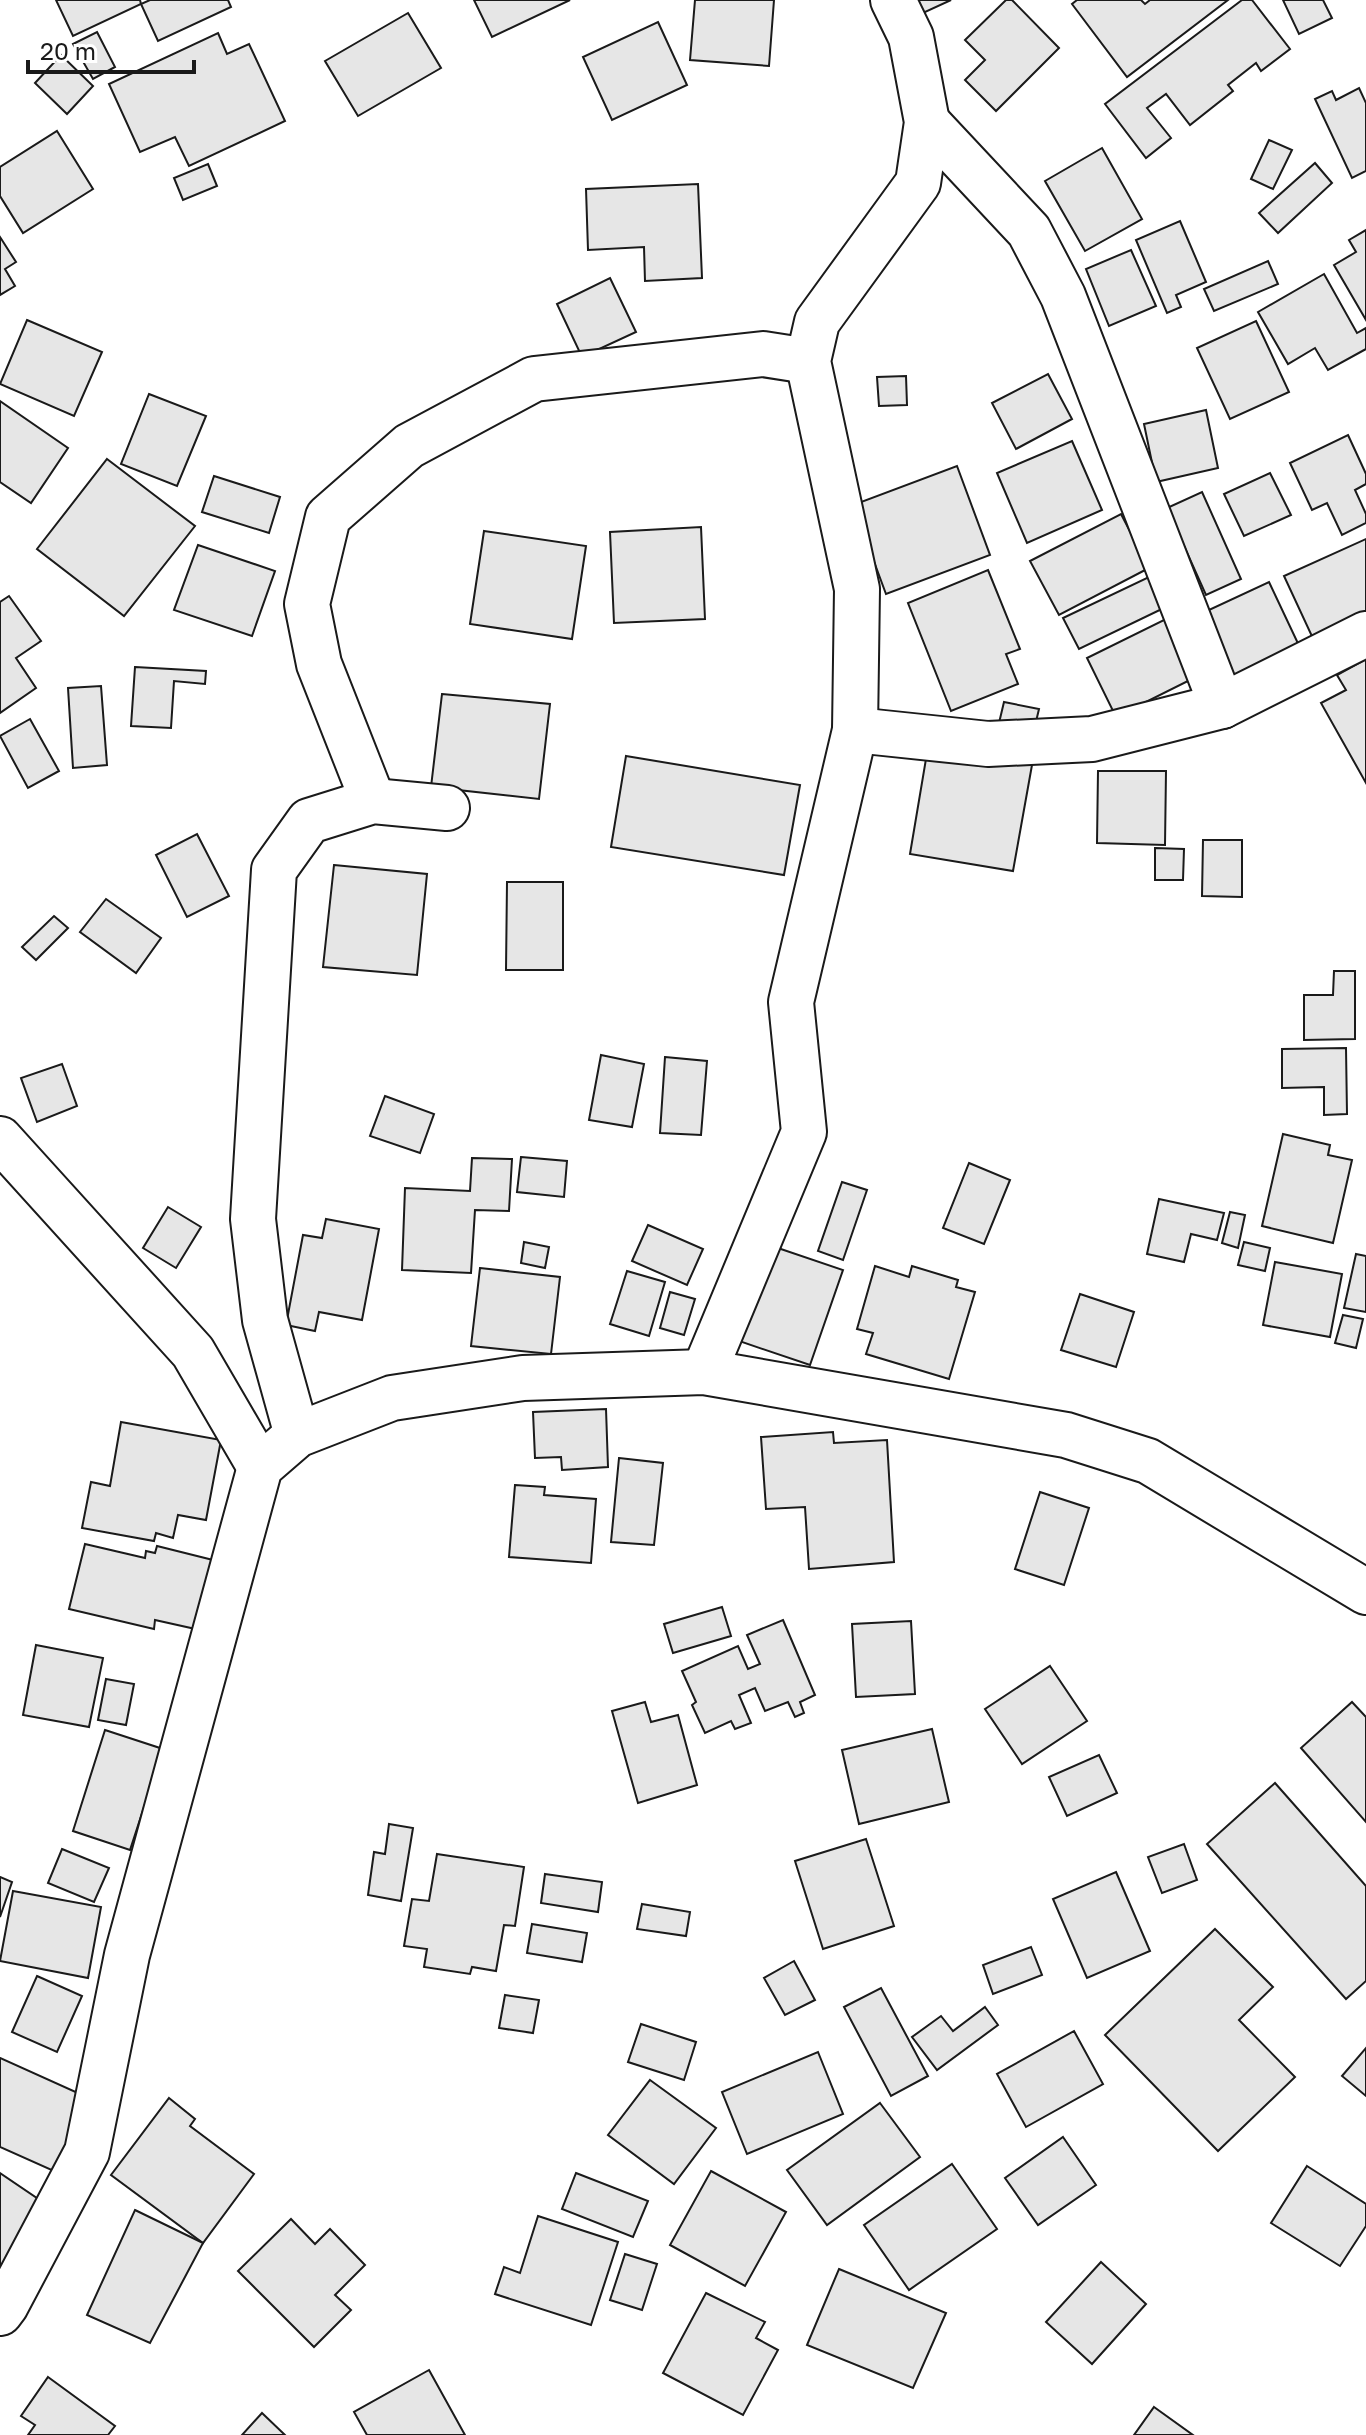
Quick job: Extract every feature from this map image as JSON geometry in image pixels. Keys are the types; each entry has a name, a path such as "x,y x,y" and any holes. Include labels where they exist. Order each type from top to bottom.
{"street":[{"path":"704,1372 804,1132 791,1002 855,730 857,589 808,361 817,322 918,183 927,122 911,37 893,0"},
{"path":"927,122 1029,231 1063,296 1222,706"},
{"path":"373,801 319,664 307,604 328,517 409,446 534,379 763,354 808,361"},
{"path":"855,730 988,744 1092,739 1222,706 1366,634"},
{"path":"297,1435 265,1320 253,1219 274,870 309,821 373,801 447,808"},
{"path":"0,1139 193,1352 260,1467"},
{"path":"0,2313 87,2152 127,1955 260,1467 297,1435 392,1398 523,1378 704,1372 1066,1435 1148,1461 1366,1592"}],"building":[{"path":"56,0 140,0 141,4 73,36"},
{"path":"150,0 228,0 231,7 158,41 141,4"},
{"path":"474,0 570,0 492,37"},
{"path":"695,0 774,0 769,66 690,60"},
{"path":"917,0 951,0 923,13"},
{"path":"1006,0 1012,0 1059,48 996,111 965,80 985,60 965,40"},
{"path":"1077,0 1141,0 1145,4 1150,0 1228,0 1127,77 1072,4"},
{"path":"1242,0 1252,0 1290,49 1261,71 1256,63 1228,85 1233,91 1190,125 1166,94 1147,108 1171,138 1146,158 1105,104"},
{"path":"1283,0 1323,0 1332,18 1299,34"},
{"path":"408,13 441,68 358,116 325,61"},
{"path":"658,22 687,85 612,120 583,57"},
{"path":"97,32 115,67 93,79 73,44"},
{"path":"218,33 227,54 249,44 285,121 189,166 175,137 140,152 109,84"},
{"path":"61,55 93,86 67,114 35,83"},
{"path":"1359,88 1366,103 1366,171 1352,178 1315,99 1332,91 1336,100"},
{"path":"57,131 93,189 23,233 0,196 0,167"},
{"path":"1269,140 1292,150 1273,189 1251,179"},
{"path":"1102,148 1142,219 1085,251 1045,181"},
{"path":"1315,163 1332,183 1278,233 1259,213"},
{"path":"208,164 217,186 183,200 174,178"},
{"path":"698,184 702,278 645,281 644,247 588,250 586,189"},
{"path":"1180,221 1206,282 1176,295 1181,307 1167,313 1136,240"},
{"path":"1366,230 1366,320 1334,265 1356,252 1349,240"},
{"path":"0,237 16,262 5,269 15,286 0,295"},
{"path":"1131,250 1156,306 1109,326 1086,269"},
{"path":"1268,261 1278,284 1214,311 1204,289"},
{"path":"1324,274 1357,333 1366,328 1366,349 1328,370 1315,348 1288,364 1258,312"},
{"path":"610,278 636,332 582,357 557,304"},
{"path":"27,320 102,352 74,416 0,384"},
{"path":"1256,321 1289,392 1230,419 1197,348"},
{"path":"1048,374 1072,419 1016,449 992,403"},
{"path":"906,376 907,405 879,406 877,377"},
{"path":"149,394 206,416 177,486 121,464"},
{"path":"0,401 68,448 31,503 0,482"},
{"path":"1206,410 1218,468 1156,482 1144,424"},
{"path":"1348,435 1366,474 1366,484 1355,490 1366,514 1366,523 1342,535 1327,503 1312,510 1290,463"},
{"path":"1072,441 1102,510 1027,543 997,473"},
{"path":"107,459 195,526 124,616 37,549"},
{"path":"957,466 990,555 886,594 853,505"},
{"path":"1270,473 1291,515 1244,536 1224,494"},
{"path":"214,476 280,497 269,533 202,512"},
{"path":"1202,492 1241,579 1206,595 1167,508"},
{"path":"1121,514 1149,568 1059,615 1030,561"},
{"path":"701,527 705,619 614,623 610,532"},
{"path":"484,531 586,546 572,639 470,624"},
{"path":"1366,539 1366,622 1316,645 1284,576"},
{"path":"198,545 275,571 252,636 174,610"},
{"path":"988,570 1020,649 1006,654 1018,684 951,711 908,603"},
{"path":"1151,576 1166,607 1079,649 1063,618"},
{"path":"1269,582 1303,654 1230,688 1196,616"},
{"path":"9,596 41,641 16,658 36,688 0,713 0,602"},
{"path":"1174,615 1202,674 1116,717 1087,658"},
{"path":"1366,659 1366,783 1321,703 1346,690 1337,675"},
{"path":"135,667 206,671 205,684 174,681 171,728 131,726"},
{"path":"101,686 107,765 73,768 68,688"},
{"path":"442,694 550,704 539,799 431,787"},
{"path":"1004,702 1039,709 1034,730 999,723"},
{"path":"30,719 59,771 28,788 0,736"},
{"path":"928,747 1032,765 1013,871 910,854"},
{"path":"626,756 800,785 784,875 611,847"},
{"path":"1098,771 1166,771 1165,845 1097,843"},
{"path":"197,834 229,896 187,917 156,855"},
{"path":"1203,840 1242,840 1242,897 1202,896"},
{"path":"1155,848 1184,849 1183,880 1155,880"},
{"path":"334,865 427,874 417,975 323,967"},
{"path":"507,882 563,882 563,970 506,970"},
{"path":"106,899 161,938 136,973 80,932"},
{"path":"54,916 68,928 36,960 22,947"},
{"path":"1334,971 1355,971 1355,1039 1304,1040 1304,995 1333,995"},
{"path":"1346,1048 1347,1114 1324,1115 1324,1087 1282,1088 1282,1049"},
{"path":"601,1055 644,1064 632,1127 589,1120"},
{"path":"665,1057 707,1061 701,1135 660,1133"},
{"path":"62,1064 77,1106 37,1122 21,1078"},
{"path":"385,1096 434,1114 420,1153 370,1136"},
{"path":"1283,1134 1330,1145 1328,1155 1352,1160 1333,1243 1262,1226"},
{"path":"521,1157 567,1161 564,1197 517,1192"},
{"path":"472,1158 512,1159 509,1211 475,1210 471,1273 402,1270 405,1188 470,1191"},
{"path":"969,1163 1010,1180 984,1244 943,1228"},
{"path":"842,1182 867,1190 843,1260 818,1251"},
{"path":"1159,1199 1224,1213 1217,1240 1191,1234 1184,1262 1147,1254"},
{"path":"168,1207 201,1227 176,1268 143,1248"},
{"path":"1230,1212 1245,1215 1238,1248 1222,1243"},
{"path":"326,1219 379,1229 362,1320 319,1312 315,1331 286,1325 303,1235 322,1238"},
{"path":"648,1225 703,1249 687,1285 632,1261"},
{"path":"524,1242 549,1247 545,1268 521,1263"},
{"path":"1244,1242 1270,1248 1265,1271 1238,1265"},
{"path":"772,1246 843,1270 810,1365 739,1341"},
{"path":"1356,1254 1366,1256 1366,1312 1344,1308"},
{"path":"1275,1262 1342,1274 1330,1337 1263,1325"},
{"path":"875,1266 909,1277 912,1266 958,1280 956,1287 975,1292 949,1379 866,1354 873,1333 857,1329"},
{"path":"480,1268 560,1277 551,1354 471,1346"},
{"path":"627,1271 665,1282 649,1336 610,1324"},
{"path":"670,1292 695,1299 684,1335 660,1328"},
{"path":"1080,1294 1134,1312 1116,1367 1061,1350"},
{"path":"1343,1315 1363,1319 1356,1348 1335,1343"},
{"path":"606,1409 608,1467 562,1470 561,1457 535,1458 533,1412"},
{"path":"121,1422 221,1440 206,1520 178,1515 173,1538 156,1533 154,1541 82,1528 91,1482 110,1486"},
{"path":"833,1432 834,1443 887,1440 894,1562 809,1569 805,1507 766,1509 761,1437"},
{"path":"619,1458 663,1463 654,1545 611,1542"},
{"path":"515,1485 545,1487 544,1495 596,1499 591,1563 509,1557"},
{"path":"1040,1492 1089,1508 1064,1585 1015,1569"},
{"path":"85,1544 145,1558 146,1551 155,1553 157,1546 217,1561 200,1630 155,1620 154,1629 69,1609"},
{"path":"722,1607 731,1636 673,1653 664,1624"},
{"path":"783,1620 815,1695 800,1702 804,1713 795,1717 788,1702 765,1711 755,1688 739,1695 751,1723 735,1729 731,1721 705,1733 692,1705 696,1702 682,1671 738,1646 748,1669 760,1664 747,1635"},
{"path":"911,1621 915,1694 856,1697 852,1624"},
{"path":"36,1645 103,1658 89,1727 23,1715"},
{"path":"1050,1666 1087,1721 1022,1764 985,1709"},
{"path":"106,1679 134,1684 126,1725 98,1720"},
{"path":"645,1702 651,1722 678,1715 697,1785 638,1803 612,1711"},
{"path":"1352,1702 1366,1717 1366,1822 1301,1748"},
{"path":"932,1729 949,1802 859,1824 842,1750"},
{"path":"105,1730 163,1749 130,1850 73,1831"},
{"path":"1099,1755 1117,1793 1067,1816 1049,1777"},
{"path":"1275,1783 1366,1886 1366,1981 1346,1999 1207,1844"},
{"path":"389,1824 413,1828 401,1901 368,1895 374,1852 385,1854"},
{"path":"866,1839 894,1926 823,1949 795,1861"},
{"path":"1184,1844 1197,1880 1162,1893 1148,1857"},
{"path":"62,1849 109,1868 94,1902 48,1883"},
{"path":"437,1854 524,1867 515,1926 504,1925 496,1971 472,1967 470,1974 424,1967 427,1949 404,1946 412,1899 429,1901"},
{"path":"1116,1872 1150,1951 1087,1978 1053,1899"},
{"path":"545,1874 602,1882 598,1912 541,1903"},
{"path":"0,1877 12,1882 0,1917"},
{"path":"13,1891 101,1907 88,1978 0,1961"},
{"path":"642,1904 690,1912 686,1936 637,1929"},
{"path":"532,1924 587,1933 582,1962 527,1953"},
{"path":"1215,1929 1273,1987 1239,2020 1295,2077 1218,2151 1105,2035"},
{"path":"1031,1947 1042,1975 993,1994 983,1965"},
{"path":"794,1961 815,2000 785,2015 764,1978"},
{"path":"37,1976 82,1996 57,2052 12,2032"},
{"path":"881,1988 928,2076 891,2096 844,2007"},
{"path":"505,1995 539,2000 533,2033 499,2028"},
{"path":"985,2007 998,2025 937,2070 912,2037 941,2016 953,2031"},
{"path":"641,2024 696,2042 684,2080 628,2062"},
{"path":"1074,2031 1103,2084 1026,2127 997,2074"},
{"path":"1366,2048 1366,2096 1342,2076"},
{"path":"818,2052 843,2114 747,2154 722,2092"},
{"path":"0,2058 89,2098 56,2172 0,2147"},
{"path":"650,2080 716,2128 674,2184 608,2135"},
{"path":"169,2098 195,2119 190,2126 254,2174 203,2243 111,2175"},
{"path":"880,2103 920,2157 827,2225 787,2170"},
{"path":"1063,2137 1096,2185 1038,2225 1005,2178"},
{"path":"952,2164 997,2229 909,2290 864,2225"},
{"path":"1307,2166 1366,2204 1366,2226 1340,2266 1271,2223"},
{"path":"711,2171 786,2212 745,2286 670,2245"},
{"path":"0,2173 53,2209 0,2271"},
{"path":"576,2173 648,2201 633,2237 562,2209"},
{"path":"135,2210 203,2243 150,2343 87,2315"},
{"path":"538,2216 618,2242 591,2325 495,2294 504,2267 520,2273"},
{"path":"291,2219 315,2244 330,2229 365,2265 335,2295 351,2310 314,2347 238,2271"},
{"path":"625,2254 657,2264 642,2310 610,2300"},
{"path":"1101,2262 1146,2304 1092,2364 1046,2322"},
{"path":"839,2269 946,2313 913,2388 807,2345"},
{"path":"706,2293 765,2322 756,2338 778,2350 743,2415 663,2373"},
{"path":"429,2370 465,2435 367,2435 354,2412"},
{"path":"48,2377 115,2426 108,2435 28,2435 35,2425 21,2416"},
{"path":"1154,2407 1193,2435 1134,2435"},
{"path":"262,2413 285,2435 242,2435"}]}
